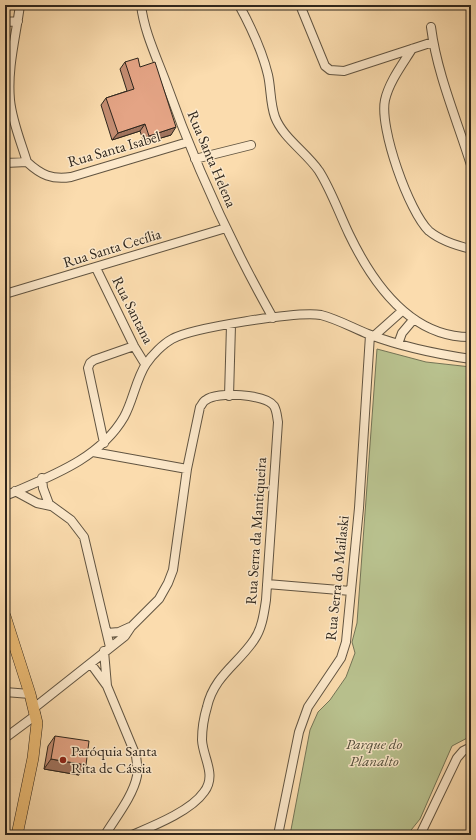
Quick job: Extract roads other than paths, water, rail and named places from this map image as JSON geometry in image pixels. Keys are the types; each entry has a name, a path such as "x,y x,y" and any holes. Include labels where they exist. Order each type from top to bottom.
{"main road":[{"path":"5,616 9,640 30,694 37,723 33,758 17,835"}],"street":[{"path":"5,163 27,162 14,120 10,93 10,79 20,5"},
{"name":"Rua Santa Helena","path":"141,5 148,34 195,159 226,228 273,318"},
{"path":"239,5 260,50 268,74 275,117 286,134 303,151 319,172 350,236 374,278 402,311 413,320 439,332 471,337"},
{"path":"300,5 325,66 330,70 344,70 433,42"},
{"path":"5,22 18,22"},
{"path":"431,27 433,42 471,165"},
{"path":"412,49 386,96 384,111 388,138 407,194 420,221 430,232 471,250"},
{"name":"Rua Santa Isabel","path":"27,162 41,174 49,178 59,179 82,174 188,142"},
{"path":"195,159 250,145"},
{"name":"Rua Santa Cecília","path":"5,294 226,228"},
{"name":"Rua Santana","path":"96,268 134,346 145,364"},
{"path":"372,335 402,311"},
{"path":"5,496 94,452 104,443 124,418 145,364 172,339 195,331 294,315 321,315 372,335 421,351 471,360"},
{"path":"398,344 402,333 413,320"},
{"path":"5,738 107,649 125,636 131,627 159,599 171,577 187,469 200,407 206,400 214,396 229,396 232,325"},
{"name":"Rua Serra do Mailaski","path":"278,835 299,732 308,707 341,658 346,642 359,508 372,335"},
{"path":"104,443 88,368 90,363 94,360 134,346"},
{"name":"Rua Serra da Mantiqueira","path":"132,835 197,802 209,785 210,774 202,740 207,704 214,687 222,676 254,640 263,617 267,584 278,422 274,406 268,401 257,396 229,396"},
{"path":"94,452 187,469"},
{"path":"42,478 43,488 51,506"},
{"path":"15,491 37,503 51,506 71,520 84,536 88,547 106,633 107,686"},
{"path":"267,584 351,591"},
{"path":"106,633 119,632 131,627"},
{"path":"91,664 107,686 136,756 138,769 137,776 128,795 105,835"},
{"path":"5,692 30,694"},
{"path":"420,835 457,758 463,751 471,747"}],"place":[{"name":"Paróquia Santa Rita de Cássia","path":"63,760"}],"park label":[{"name":"Parque do Planalto","path":"374,752"}]}
